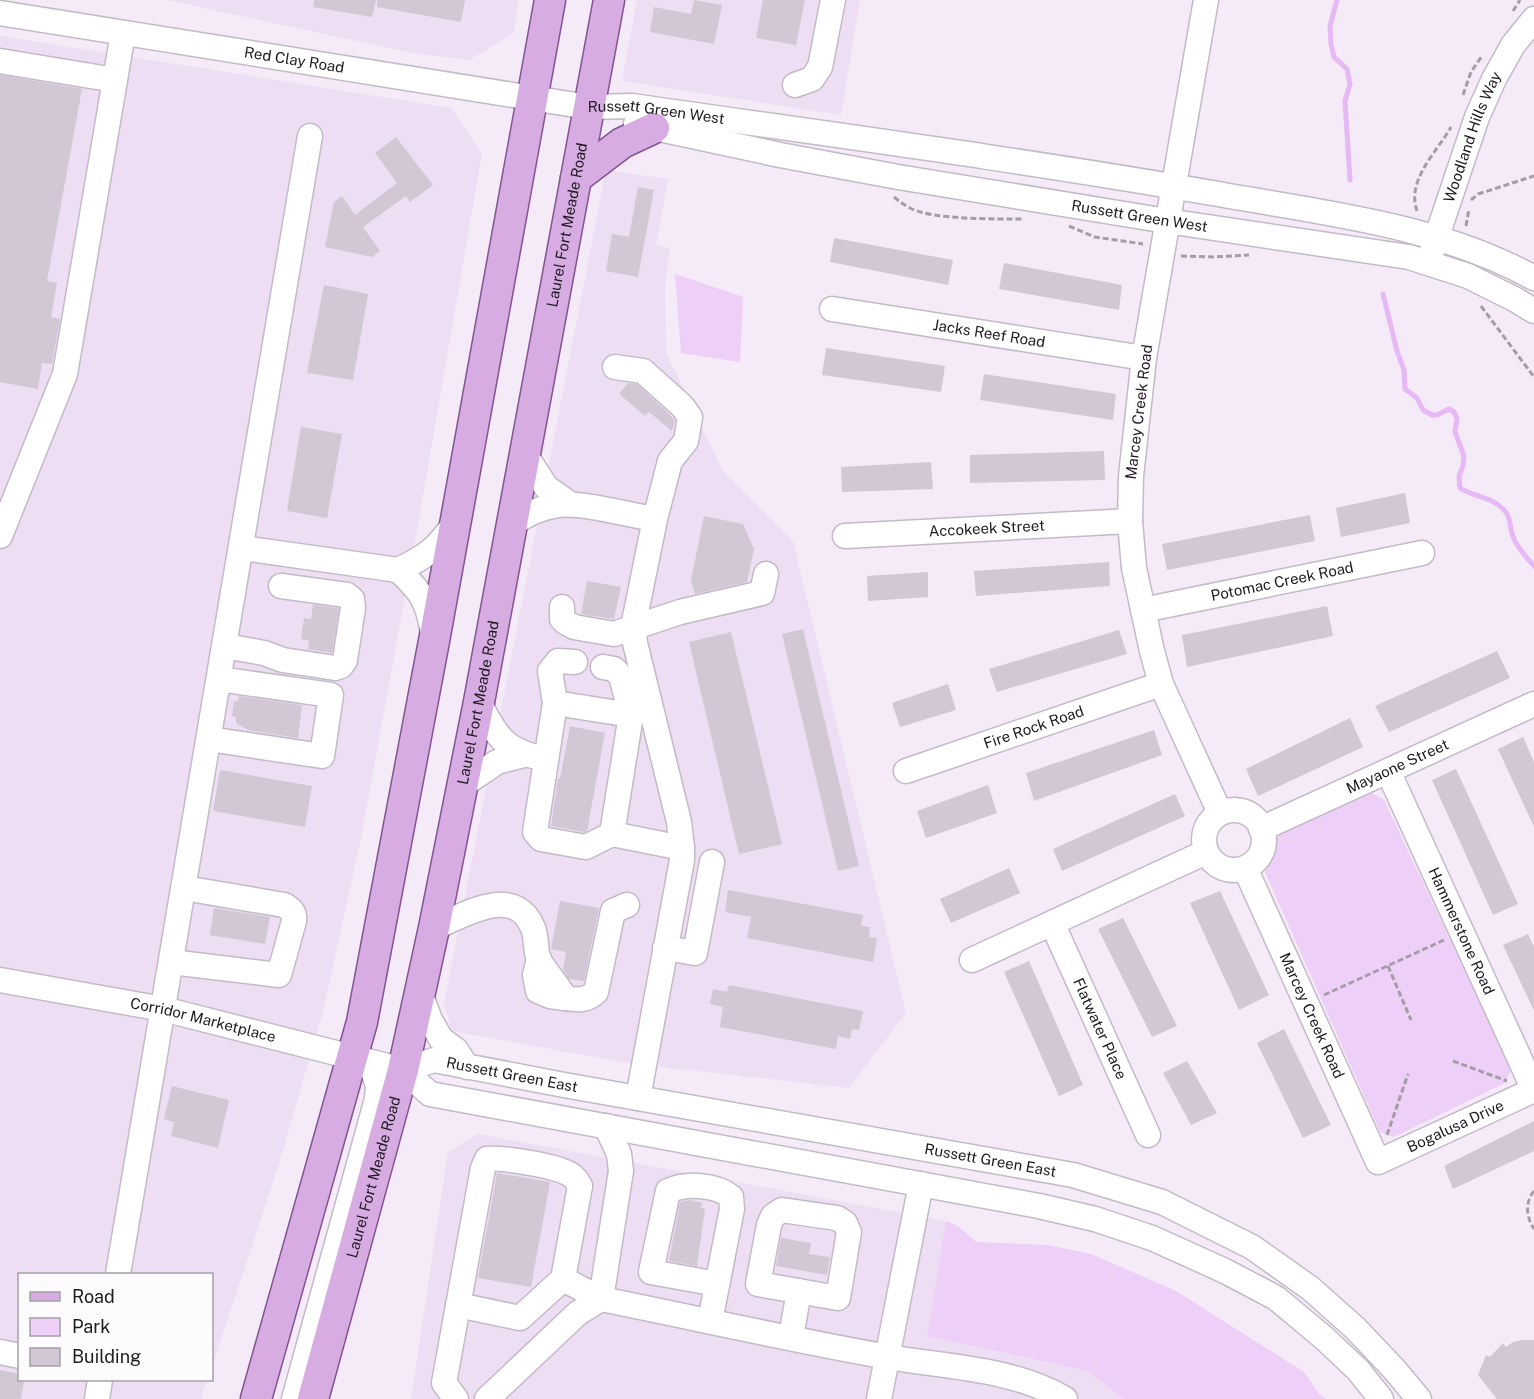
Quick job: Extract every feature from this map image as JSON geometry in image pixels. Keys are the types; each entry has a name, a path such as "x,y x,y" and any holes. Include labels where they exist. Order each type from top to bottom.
{"main road":[{"path":"256,1399 361,1060 364,1010 434,641 550,0"},
{"name":"Laurel Fort Meade Road","path":"313,1399 404,1070 479,702 609,0"},
{"path":"576,178 622,143 654,128"}],"street":[{"path":"795,85 812,79 820,67 833,0"},
{"name":"Marcey Creek Road","path":"1206,0 1144,358 1131,476 1130,521 1134,568 1161,684 1220,813"},
{"name":"Red Clay Road","path":"0,14 588,107"},
{"name":"Woodland Hills Way","path":"1429,262 1478,117 1494,79 1513,45 1534,19"},
{"path":"0,536 64,374 123,33"},
{"path":"0,61 115,80"},
{"name":"Russett Green West","path":"588,107 632,106 1000,158 1336,215 1436,238 1513,266 1534,278"},
{"name":"Russett Green West","path":"588,107 625,122 887,175 1167,221 1409,257 1468,276 1534,311"},
{"path":"118,1273 310,136"},
{"name":"Jacks Reef Road","path":"832,309 1144,358"},
{"path":"615,367 643,371 682,406 690,417 686,441 670,461 655,519 633,627 679,822 682,848 638,1098"},
{"path":"525,454 546,486 570,504"},
{"path":"511,525 541,508 570,504 655,519"},
{"path":"242,548 398,570 417,562 442,542 456,520"},
{"name":"Accokeek Street","path":"845,536 1130,521"},
{"name":"Potomac Creek Road","path":"1143,610 1422,553"},
{"path":"398,570 414,584 430,610 434,641"},
{"path":"562,607 562,619 574,627 614,634 680,612 762,593 766,574"},
{"path":"225,646 264,653 283,660 335,668 341,666 345,660 353,608 352,599 347,595 281,586"},
{"path":"575,662 558,661 550,671 555,703 535,757 535,835 546,840 586,847 612,834 682,848"},
{"path":"603,667 614,669 621,676 631,715 612,834"},
{"path":"209,739 322,756 331,695 219,679"},
{"name":"Fire Rock Road","path":"906,771 1161,684"},
{"path":"479,702 491,728 507,744 535,757"},
{"path":"555,703 631,715"},
{"name":"Mayaone Street","path":"1261,828 1534,704"},
{"path":"463,785 497,762 535,757"},
{"name":"Hammerstone Road","path":"1388,771 1534,1090"},
{"path":"1239,810 1256,820 1261,828 1264,838 1263,847 1253,863 1245,868 1226,869 1211,859 1206,852 1204,834 1213,818 1220,813 1239,810"},
{"path":"972,960 1206,852"},
{"path":"665,948 695,953 712,862"},
{"name":"Marcey Creek Road","path":"1245,868 1378,1162"},
{"path":"171,962 279,975 294,921 291,909 284,905 183,888"},
{"path":"434,928 471,912 500,904 510,904 524,913 533,929 539,959 565,998 581,1000 588,999 596,992 613,911 627,905"},
{"name":"Flatwater Place","path":"1052,923 1148,1135"},
{"name":"Corridor Marketplace","path":"0,980 163,1009 404,1070"},
{"path":"420,993 430,1020 441,1040 456,1050 467,1066"},
{"path":"294,1399 377,1099 378,1086 361,1060"},
{"name":"Russett Green East","path":"404,1070 434,1060 1073,1175 1162,1202 1252,1247 1310,1288 1355,1328 1419,1399"},
{"path":"404,1070 430,1094 1038,1206 1095,1219 1152,1238 1225,1271 1276,1298 1358,1370 1381,1399"},
{"name":"Bogalusa Drive","path":"1378,1162 1534,1090"},
{"path":"501,1394 578,1313 601,1299 621,1171 619,1154 606,1126"},
{"path":"456,1399 444,1383 458,1305 484,1165 487,1159 496,1158 551,1168 571,1175 580,1186 563,1279 520,1318 458,1305"},
{"path":"879,1399 921,1184"},
{"path":"710,1321 732,1209 731,1197 724,1191 688,1185 668,1191 651,1272 717,1284"},
{"path":"782,1210 837,1218 845,1223 849,1232 838,1298 799,1291 758,1284 769,1225 773,1216 782,1210"},
{"path":"563,1279 601,1299 887,1357 1006,1375 1047,1389 1065,1399"},
{"path":"791,1337 799,1291"},
{"path":"0,1352 18,1356"},
{"path":"97,1399 100,1381"}],"path":[{"path":"1460,246 1465,234 1472,198 1478,194 1534,177"},
{"path":"891,195 910,208 927,213 990,219 1031,219"},
{"path":"1067,225 1095,237 1135,242 1186,258 1259,255"},
{"path":"1477,303 1534,377"},
{"path":"1306,1003 1462,932"},
{"path":"1388,966 1411,1020"},
{"path":"1453,1061 1534,1090"},
{"path":"1378,1162 1408,1074"},
{"path":"1534,1191 1529,1196 1527,1209 1534,1229"}],"shaded area":[{"path":"167,0 519,0 513,34 469,60 413,53"},
{"path":"637,0 860,0 841,115 622,81"},
{"path":"0,36 451,108 482,153 363,828 324,1008 278,1167 213,1364 213,1273 18,1273 18,1381 207,1381 201,1399 0,1399"},
{"path":"606,170 668,179 656,245 670,248 665,285 666,353 723,471 793,541 906,1013 849,1088 634,1064 452,1031 444,1004"},
{"path":"478,1134 946,1221 927,1336 1088,1371 1123,1399 411,1399 448,1152"}],"green space":[{"path":"675,274 743,297 740,362 681,353"},
{"path":"1372,793 1384,800 1511,1069 1505,1083 1394,1137 1380,1132 1265,872 1278,835"},
{"path":"946,1221 958,1226 976,1242 1048,1245 1091,1254 1176,1291 1304,1372 1319,1394 1326,1399 1123,1399 1088,1371 927,1336"}],"building":[{"path":"314,0 376,0 372,17 313,7"},
{"path":"377,0 465,0 461,22 377,7"},
{"path":"694,0 722,5 714,44 650,32 654,7 691,14"},
{"path":"763,0 805,0 796,45 756,38"},
{"path":"0,75 82,89 47,281 57,283 51,317 60,319 52,364 42,363 38,389 0,382"},
{"path":"396,137 433,185 410,202 406,196 363,227 380,251 372,257 325,247 334,202 342,196 355,215 397,183 375,153"},
{"path":"638,187 654,190 638,277 606,271 612,234 629,237"},
{"path":"834,238 953,260 948,285 830,262"},
{"path":"1004,263 1122,285 1119,310 999,289"},
{"path":"324,285 368,294 353,380 307,373"},
{"path":"826,348 945,366 941,392 822,375"},
{"path":"984,374 1116,394 1113,420 980,400"},
{"path":"628,383 637,384 671,416 675,421 672,431 649,412 645,416 619,394"},
{"path":"301,427 342,434 327,518 287,511"},
{"path":"1104,451 1105,480 970,483 970,455"},
{"path":"931,462 933,489 842,492 841,467"},
{"path":"1405,493 1410,523 1341,537 1336,508"},
{"path":"1310,515 1315,541 1167,570 1162,544"},
{"path":"704,516 743,524 754,549 747,582 695,594 691,580"},
{"path":"1109,562 1110,586 976,596 974,571"},
{"path":"928,572 928,597 868,601 867,576"},
{"path":"587,581 621,587 614,619 581,614"},
{"path":"313,605 339,608 332,653 308,649 309,641 301,639 304,618 311,619"},
{"path":"1327,606 1333,636 1187,667 1182,635"},
{"path":"803,629 859,866 838,871 782,634"},
{"path":"1119,630 1127,654 997,692 989,669"},
{"path":"731,632 782,844 739,854 689,642"},
{"path":"1497,651 1510,678 1389,732 1375,706"},
{"path":"948,684 956,710 900,727 892,703"},
{"path":"239,696 302,705 298,738 248,730 236,723 236,717 232,716 234,701 238,701"},
{"path":"1350,718 1363,747 1258,796 1246,769"},
{"path":"570,726 605,733 587,831 584,832 551,826 558,778 560,779"},
{"path":"1154,730 1162,755 1034,801 1026,773"},
{"path":"1523,737 1534,762 1534,827 1498,749"},
{"path":"1456,769 1518,904 1493,915 1432,780"},
{"path":"220,770 312,786 305,827 213,811"},
{"path":"988,785 997,813 926,838 917,811"},
{"path":"1175,794 1185,816 1062,871 1053,849"},
{"path":"1009,868 1020,893 951,923 940,899"},
{"path":"728,890 863,915 861,926 870,927 869,937 877,938 873,962 747,938 751,917 725,912"},
{"path":"1220,891 1269,995 1239,1010 1190,903"},
{"path":"560,901 599,908 584,981 569,979 563,970 566,952 551,949"},
{"path":"214,908 270,917 265,944 210,935"},
{"path":"1123,918 1177,1026 1152,1037 1098,929"},
{"path":"1528,934 1534,947 1534,1011 1503,945"},
{"path":"1029,961 1083,1085 1059,1096 1004,972"},
{"path":"729,985 863,1011 859,1030 852,1029 850,1039 838,1036 836,1049 720,1027 723,1007 710,1004 713,989 727,992"},
{"path":"1284,1029 1331,1125 1303,1138 1257,1043"},
{"path":"1187,1061 1217,1113 1191,1125 1163,1073"},
{"path":"172,1086 229,1100 218,1148 171,1136 174,1122 164,1119"},
{"path":"1534,1121 1534,1151 1453,1189 1444,1166"},
{"path":"497,1173 550,1182 531,1287 478,1278"},
{"path":"690,1200 702,1203 701,1208 705,1209 697,1266 669,1261 680,1202"},
{"path":"781,1238 811,1243 809,1254 830,1257 827,1275 776,1266"},
{"path":"1534,1340 1534,1399 1497,1399 1478,1375 1486,1355 1490,1357 1503,1343 1506,1347 1513,1342"},
{"path":"0,1370 18,1374 18,1381 24,1381 21,1399 0,1399"}],"waterway":[{"path":"1337,0 1330,26 1331,44 1334,57 1347,69 1350,84 1345,101 1350,180"},
{"path":"1383,294 1404,370 1405,389 1417,398 1423,410 1432,415 1449,409 1454,412 1457,419 1455,432 1464,456 1459,476 1460,488 1493,502 1506,512 1516,543 1534,566"}]}
